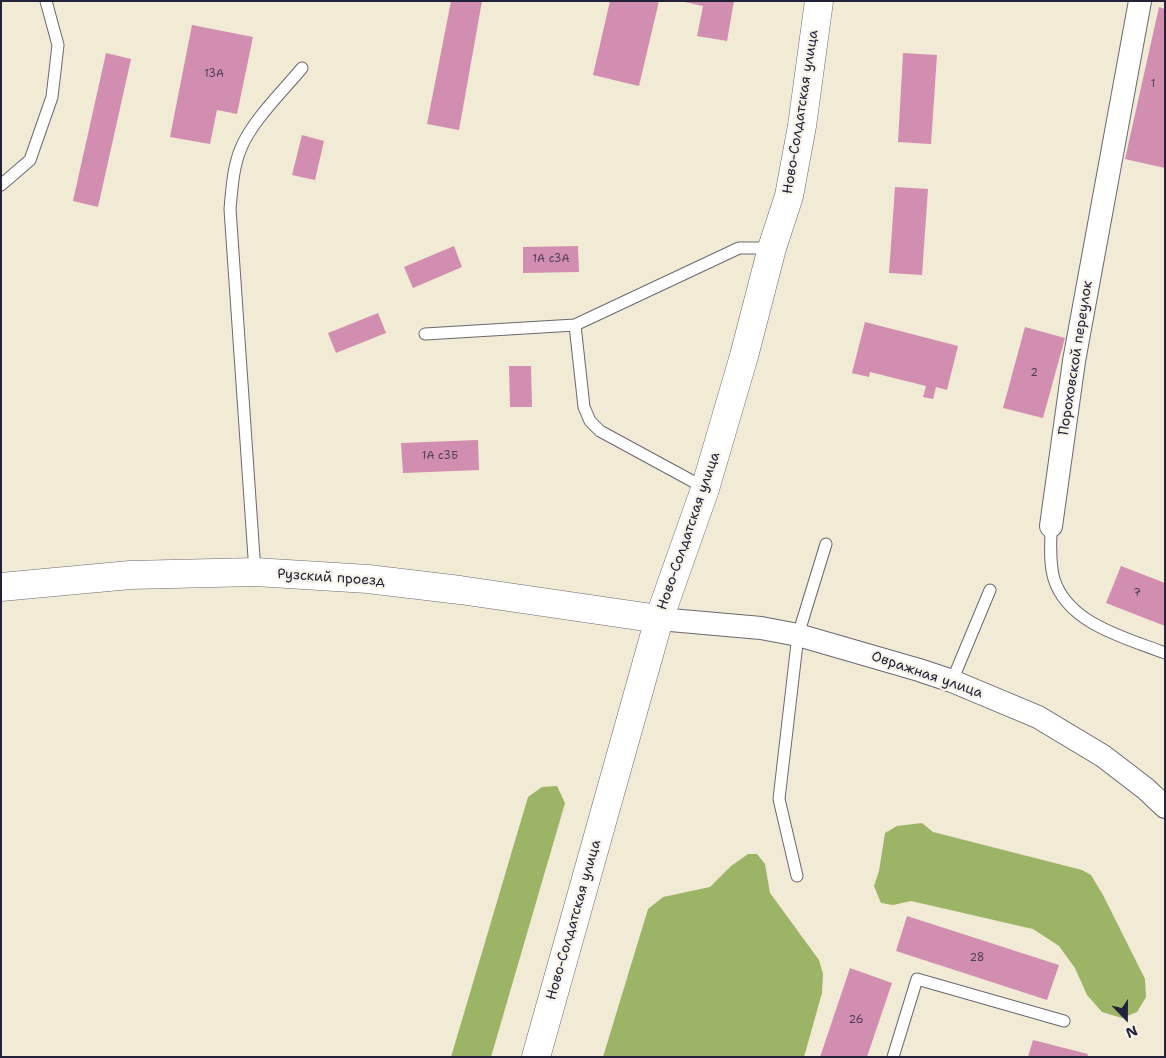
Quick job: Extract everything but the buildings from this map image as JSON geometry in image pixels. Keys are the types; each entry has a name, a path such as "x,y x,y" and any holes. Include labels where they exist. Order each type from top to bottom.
{"main road":[{"name":"Ново-Солдатская улица","path":"536,1057 659,619 706,488 744,356 772,248 789,196 802,126 819,1"},
{"name":"Рузский проезд","path":"1,587 130,575 255,572 368,579 460,590 659,619"}],"street":[{"name":"Пороховской переулок","path":"1051,526 1074,360 1140,1"},
{"name":"Овражная улица","path":"659,619 761,628 798,635 952,681 1038,717 1103,756 1146,789 1165,807"}],"lane":[{"path":"1,185 30,160 52,97 58,45 46,1"},
{"path":"255,572 230,208 233,176 241,147 254,126 302,68"},
{"path":"425,334 575,325 739,248 772,248"},
{"path":"575,325 584,407 590,421 600,431 706,488"},
{"name":"Пороховской переулок","path":"1051,526 1050,558 1053,577 1066,601 1076,612 1090,621 1165,653"},
{"path":"797,876 779,799 798,635 826,544"},
{"path":"952,681 990,590"},
{"path":"893,1057 917,979 1064,1021"}],"green space":[{"path":"557,786 565,803 491,1057 451,1057 528,797 542,787"},
{"path":"922,823 933,832 1082,870 1091,875 1145,979 1146,997 1137,1012 1122,1018 1102,1012 1087,995 1075,968 1059,946 1033,929 911,901 893,905 881,903 874,886 879,871 885,833 897,826"},
{"path":"748,854 757,854 765,864 770,893 819,960 823,974 822,993 804,1057 603,1057 648,909 663,897 710,887 731,866"}]}
